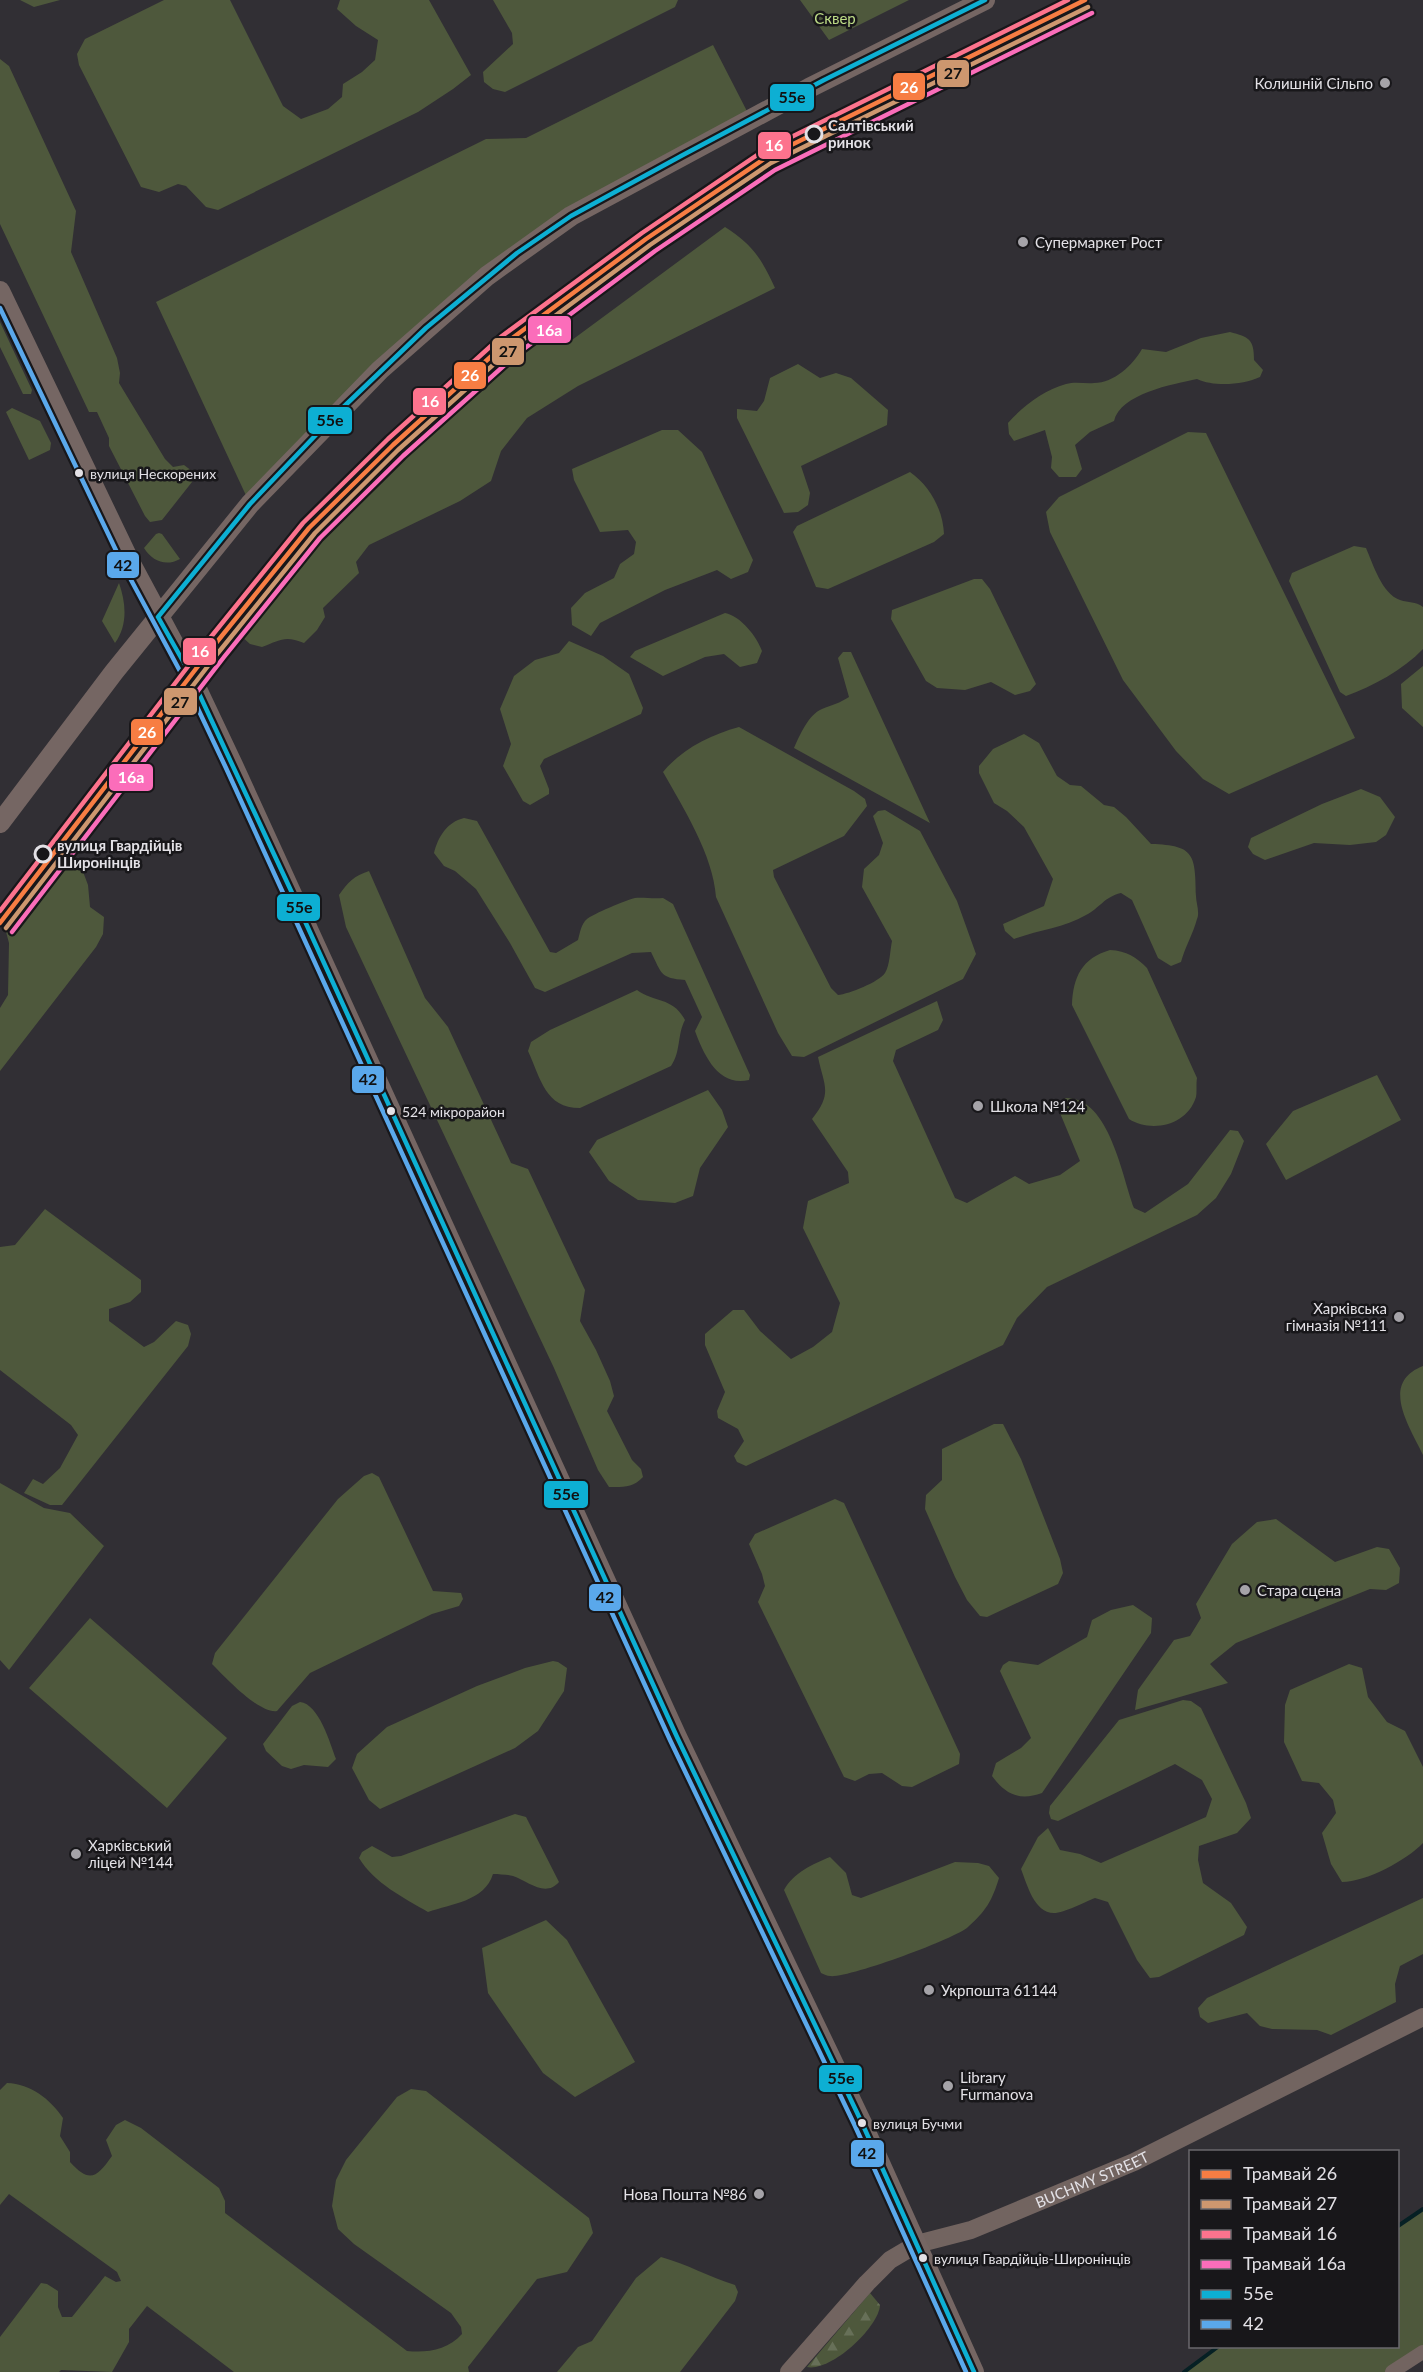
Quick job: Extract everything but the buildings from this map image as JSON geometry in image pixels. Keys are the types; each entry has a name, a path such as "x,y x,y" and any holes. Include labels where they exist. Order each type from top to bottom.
{"main road":[{"path":"0,822 114,672 250,504 334,416 426,328 518,252 571,216 817,84 985,0"},
{"path":"0,291 158,617 188,670 233,765 672,1726 856,2113 974,2372"}],"street":[{"name":"BUCHMY STREET","path":"789,2372 862,2288 890,2260 917,2244 971,2230 1134,2162 1423,2017"},
{"path":"1392,2372 1423,2352"}],"green space":[{"path":"20,0 60,0 34,7"},
{"path":"164,0 230,0 283,106 301,119 328,109 342,97 343,84 375,60 378,40 356,26 337,9 340,0 429,0 471,75 418,112 218,210 206,207 186,186 178,184 159,192 141,187 79,65 77,54 85,39"},
{"path":"493,0 678,0 675,7 505,92 493,89 484,82 483,72 513,44 512,33"},
{"name":"Сквер","path":"800,0 909,0 829,40"},
{"path":"713,45 751,119 517,253 250,504 156,302 486,139 526,138"},
{"path":"0,59 9,66 76,211 71,252 117,358 119,383 165,459 173,467 184,465 192,471 192,482 162,520 150,522 145,516 109,446 109,438 97,412 89,412 0,224"},
{"path":"725,227 755,253 775,288 578,386 527,418 501,451 491,481 460,501 369,545 356,562 359,573 323,608 325,617 317,630 304,643 287,639 262,647 250,644 240,635 239,625 267,597 275,576 291,556 359,483 494,361 542,323 555,326 572,340"},
{"path":"0,322 32,390 31,394 23,394 0,347"},
{"path":"1230,332 1246,338 1251,343 1254,360 1263,370 1260,377 1228,384 1204,382 1197,379 1162,387 1137,397 1118,412 1114,421 1090,432 1075,445 1082,469 1076,477 1059,477 1051,468 1052,457 1045,430 1014,441 1009,434 1008,423 1027,405 1050,390 1070,383 1094,383 1109,380 1128,367 1142,349 1166,352 1201,338"},
{"path":"798,364 820,378 836,373 851,378 888,410 887,425 801,466 810,493 808,505 798,512 784,513 737,418 737,409 757,411 764,401 770,378"},
{"path":"12,408 40,421 51,443 50,450 29,460 6,412"},
{"path":"662,430 678,430 702,452 753,560 748,572 731,579 717,570 665,590 600,623 591,636 572,625 571,608 585,593 614,578 620,564 634,554 636,542 628,530 600,532 574,480 572,469"},
{"path":"1188,432 1206,433 1355,738 1229,794 1203,779 1176,751 1123,680 1050,532 1046,512 1059,497"},
{"path":"910,472 924,484 934,499 941,516 944,534 934,542 828,589 816,587 793,532 797,526"},
{"path":"159,533 180,559 165,562 147,553 144,548"},
{"path":"1354,546 1366,548 1388,592 1400,600 1423,607 1423,649 1387,677 1346,696 1340,692 1289,581 1292,573"},
{"path":"974,579 982,579 990,589 1036,684 1030,691 1015,695 991,682 965,690 937,688 926,681 891,619 892,610"},
{"path":"119,583 123,598 124,621 115,643 102,621"},
{"path":"725,613 737,618 756,640 762,651 757,663 740,667 724,654 705,657 663,676 630,657 635,651"},
{"path":"569,641 603,656 629,674 643,708 641,714 544,759 540,766 549,794 530,805 523,801 503,766 511,744 500,709 514,676 535,660 559,653"},
{"path":"843,652 851,652 930,823 794,748 805,726 817,712 849,697 838,658"},
{"path":"1423,666 1423,727 1402,708 1401,684"},
{"path":"739,727 865,799 867,806 844,836 773,870 774,877 831,988 838,995 856,990 882,976 888,966 892,941 862,887 864,869 879,855 883,843 873,816 878,811 885,810 920,831 957,901 976,954 963,979 804,1057 792,1056 778,1033 716,897 709,865 696,833 663,772 679,756 697,744"},
{"path":"1024,734 1039,743 1057,776 1070,785 1081,786 1104,805 1114,807 1151,844 1177,847 1190,855 1195,871 1198,913 1181,962 1171,966 1158,958 1132,900 1121,893 1110,897 1086,915 1060,926 1014,939 1005,931 1003,924 1044,906 1053,879 1024,827 1007,811 994,803 979,773 979,766 993,749"},
{"path":"1361,789 1380,797 1395,817 1386,835 1376,842 1350,845 1314,843 1265,860 1253,854 1248,847 1251,838 1322,804"},
{"path":"464,818 477,821 550,952 556,953 578,940 582,926 587,919 625,901 635,898 663,898 673,904 750,1075 749,1080 729,1079 714,1067 695,1031 702,1017 685,980 663,974 651,952 632,953 545,992 535,988 476,889 455,871 444,866 434,853 444,831 453,823"},
{"path":"72,865 82,869 88,885 90,907 104,917 103,934 96,947 0,1071 0,1008 8,995 9,943 5,928 43,876 56,868"},
{"path":"369,871 425,998 448,1027 511,1163 528,1169 585,1290 580,1321 610,1381 614,1396 607,1411 632,1460 641,1469 643,1477 632,1485 609,1487 598,1470 554,1368 346,927 339,895 352,880"},
{"path":"1110,950 1131,955 1147,968 1197,1078 1196,1097 1191,1107 1185,1115 1167,1124 1147,1126 1129,1119 1072,1005 1074,986 1081,970 1092,958"},
{"path":"637,990 675,1007 685,1020 671,1066 580,1108 568,1107 559,1103 546,1090 541,1081 528,1051 531,1042 550,1030"},
{"path":"937,1001 943,1020 938,1030 896,1050 893,1061 955,1198 967,1203 1015,1176 1029,1184 1060,1175 1080,1161 1060,1113 1065,1098 1080,1101 1093,1110 1103,1123 1112,1140 1134,1208 1145,1213 1188,1184 1230,1130 1238,1131 1244,1141 1231,1174 1216,1198 1197,1215 1047,1287 1017,1318 1003,1345 746,1466 737,1462 734,1456 744,1441 738,1429 718,1418 717,1411 725,1392 705,1345 705,1334 733,1310 744,1310 760,1331 791,1359 813,1347 832,1332 840,1303 803,1228 808,1201 849,1183 848,1172 812,1119 825,1096 818,1057"},
{"path":"1377,1075 1401,1120 1286,1180 1266,1144 1293,1111"},
{"path":"708,1090 722,1110 728,1127 700,1168 693,1196 675,1203 638,1200 609,1181 589,1152 597,1140"},
{"path":"45,1209 141,1280 141,1292 130,1302 109,1309 109,1321 144,1347 154,1342 176,1321 188,1325 191,1334 188,1346 62,1505 50,1505 24,1493 33,1479 43,1484 60,1468 78,1435 71,1425 0,1370 0,1247 15,1245"},
{"path":"1423,1366 1423,1455 1406,1419 1400,1394 1403,1383 1410,1374"},
{"path":"994,1424 1003,1424 1021,1459 1060,1559 1063,1573 1058,1584 987,1617 980,1616 967,1600 925,1509 926,1495 942,1480 942,1449"},
{"path":"372,1473 379,1477 433,1591 461,1593 463,1599 459,1606 432,1614 310,1673 277,1711 261,1707 243,1694 212,1664 215,1653 338,1499 364,1476"},
{"path":"0,1483 44,1508 70,1513 104,1546 9,1670 0,1660"},
{"path":"835,1499 844,1503 960,1754 959,1764 912,1787 902,1786 882,1773 869,1774 855,1781 844,1777 758,1602 765,1586 749,1544 755,1534"},
{"path":"1276,1519 1335,1562 1377,1547 1389,1549 1400,1568 1399,1583 1386,1590 1370,1589 1236,1643 1210,1664 1228,1683 1135,1710 1138,1690 1174,1640 1190,1636 1201,1618 1196,1604 1232,1544 1257,1522"},
{"path":"1133,1605 1152,1618 1151,1633 1042,1793 1020,1796 1008,1792 992,1776 996,1763 1021,1748 1031,1738 1000,1671 1003,1665 1009,1661 1038,1665 1087,1637 1092,1620 1111,1610"},
{"path":"90,1618 227,1738 167,1808 29,1688"},
{"path":"553,1661 567,1668 564,1691 538,1731 515,1748 380,1809 369,1800 352,1768 357,1754 387,1727 477,1686 525,1668"},
{"path":"1349,1664 1362,1668 1368,1697 1387,1722 1405,1731 1423,1767 1423,1843 1386,1869 1363,1878 1342,1882 1331,1864 1322,1833 1336,1813 1333,1800 1319,1783 1302,1781 1284,1742 1285,1705 1290,1690"},
{"path":"1183,1700 1191,1701 1201,1708 1251,1818 1237,1833 1199,1846 1198,1860 1203,1883 1231,1903 1247,1927 1244,1935 1159,1977 1150,1978 1137,1960 1108,1902 1095,1898 1063,1911 1047,1912 1032,1897 1021,1869 1038,1837 1048,1828 1060,1850 1080,1854 1101,1863 1206,1817 1212,1799 1202,1780 1175,1764 1058,1821 1051,1819 1049,1813 1050,1806 1119,1720"},
{"path":"300,1702 307,1704 313,1710 327,1734 336,1759 328,1767 304,1765 291,1769 282,1766 266,1751 263,1744 292,1706"},
{"path":"515,1814 526,1817 559,1882 554,1887 548,1889 536,1887 513,1876 493,1874 489,1883 475,1896 428,1912 381,1882 359,1858 362,1852 372,1846 392,1857 401,1856"},
{"path":"830,1857 846,1873 852,1895 861,1898 955,1862 989,1866 999,1878 984,1911 959,1933 923,1949 877,1965 829,1976 821,1973 784,1890 798,1874"},
{"path":"1423,1898 1423,1954 1400,1966 1395,1984 1396,2002 1331,2035 1317,2030 1272,2029 1260,2026 1247,2013 1208,2023 1200,2017 1198,2008 1207,1998"},
{"path":"546,1920 567,1940 635,2062 575,2097 543,2073 488,1993 482,1948"},
{"path":"7,2083 32,2090 58,2111 63,2118 60,2136 70,2152 70,2162 88,2175 97,2173 112,2156 106,2140 116,2125 125,2120 141,2128 219,2188 225,2201 225,2213 407,2351 430,2351 444,2347 462,2334 461,2327 451,2313 354,2244 338,2229 332,2206 336,2180 346,2160 397,2097 411,2089 426,2091 589,2218 593,2233 567,2272 537,2279 468,2367 469,2372 234,2372 147,2306 129,2329 129,2342 112,2372 61,2370 59,2372 0,2372 0,2337 41,2283 58,2291 58,2307 62,2317 72,2317 105,2276 116,2282 121,2281 117,2272 9,2194 0,2205 0,2090"},
{"path":"1423,2209 1423,2352 1392,2372 1184,2372 1219,2348 1399,2348 1399,2226"},
{"path":"661,2257 735,2285 738,2292 735,2301 680,2372 557,2372 578,2347 592,2341 636,2278"},
{"path":"870,2293 880,2305 872,2325 863,2336 828,2363 817,2367 807,2367"}],"waterway":[{"path":"1399,2225 1423,2209"},
{"path":"1184,2372 1216,2348"}],"tram line":[{"name":"16","path":"0,911 206,643 303,523 388,439 502,336 642,233 763,151 1068,0"},
{"name":"26","path":"0,923 212,648 309,528 393,445 507,342 646,239 767,157 1085,0"},
{"name":"27","path":"6,928 218,653 315,533 398,450 512,348 650,245 771,163 1088,7"},
{"name":"16a","path":"12,932 224,657 320,538 403,456 517,354 655,251 775,170 1092,13"}],"transit line":[{"name":"55е","path":"158,617 250,504 334,416 426,328 517,253 571,216 681,156 824,80 985,0"},
{"name":"42","path":"0,308 123,565 181,673 226,768 670,1740 855,2126 966,2372"},
{"name":"55е","path":"158,617 188,670 293,895 677,1737 862,2123 974,2372"}],"place":[{"name":"Колишній Сільпо","path":"1385,83"},
{"name":"Салтівський ринок","path":"814,134"},
{"name":"Супермаркет Рост","path":"1023,242"},
{"name":"вулиця Нескорених","path":"79,473"},
{"name":"вулиця Гвардійців Широнінців","path":"43,854"},
{"name":"Школа №124","path":"978,1106"},
{"name":"524 мікрорайон","path":"391,1111"},
{"name":"Харківська гімназія №111","path":"1399,1317"},
{"name":"Стара сцена","path":"1245,1590"},
{"name":"Харківський ліцей №144","path":"76,1854"},
{"name":"Укрпошта 61144","path":"929,1990"},
{"name":"Library Furmanova","path":"948,2086"},
{"name":"вулиця Бучми","path":"862,2123"},
{"name":"Нова Пошта №86","path":"759,2194"},
{"name":"вулиця Гвардійців-Широнінців","path":"923,2258"}]}
